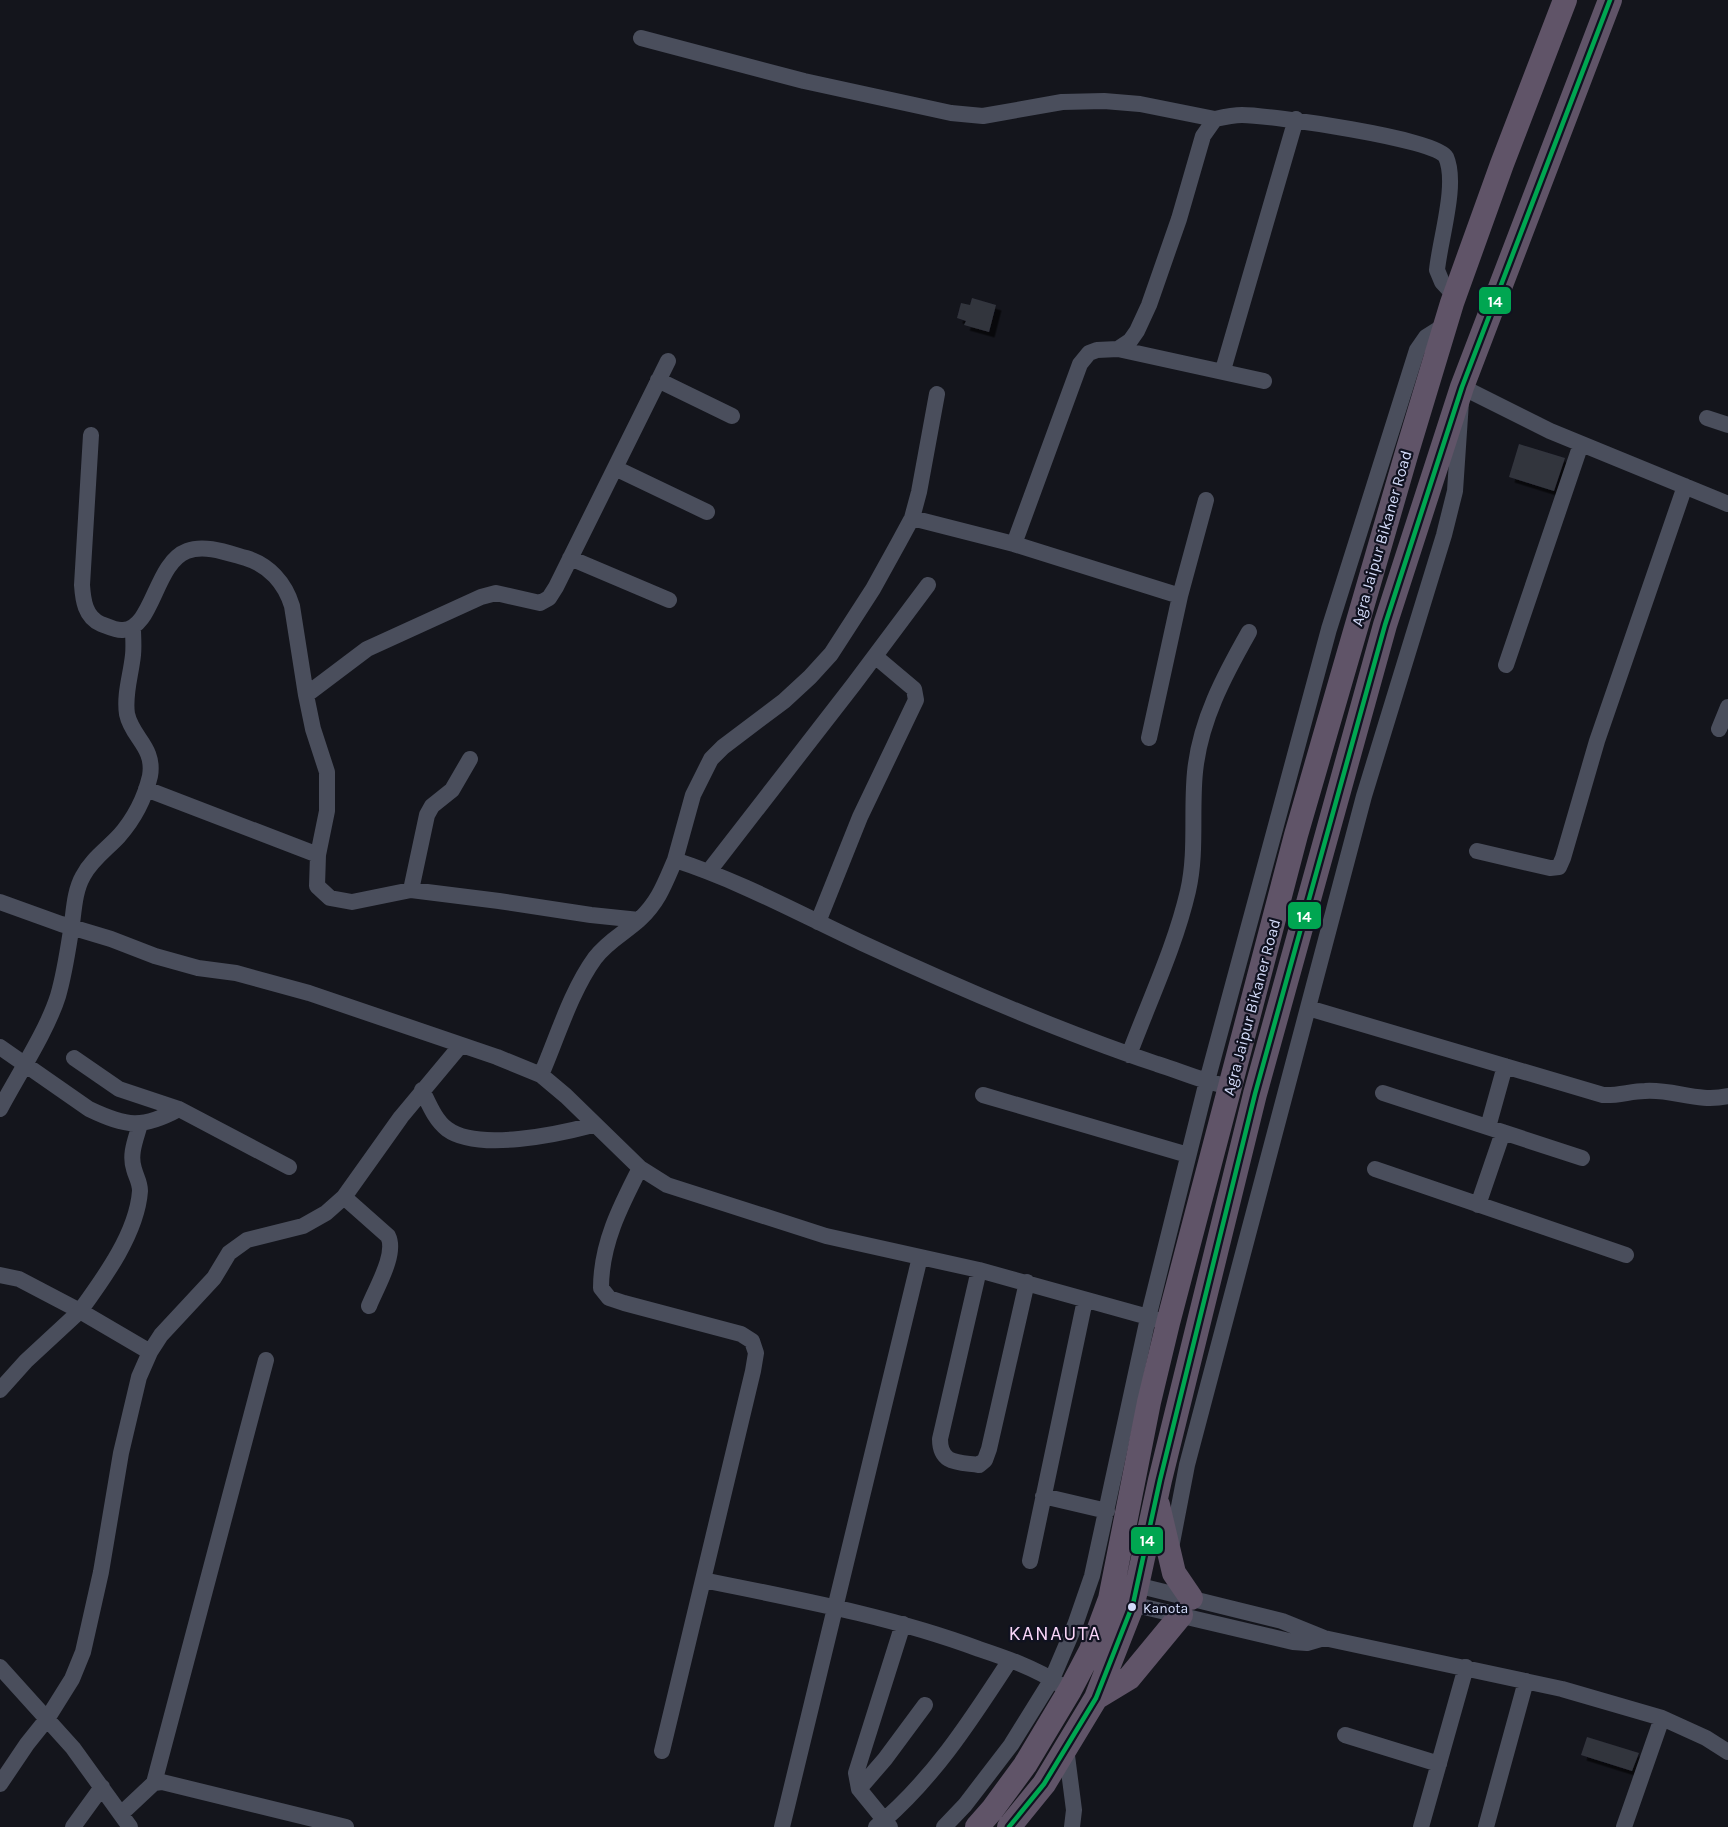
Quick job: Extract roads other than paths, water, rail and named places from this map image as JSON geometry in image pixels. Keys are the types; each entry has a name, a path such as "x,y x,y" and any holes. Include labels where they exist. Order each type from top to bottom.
{"highway":[{"name":"Agra Jaipur Bikaner Road","path":"1009,1827 1044,1784 1096,1698 1149,1402 1158,1320 1230,1087 1296,835 1445,325 1502,164 1565,0"},
{"name":"Agra Jaipur Bikaner Road","path":"977,1827 1025,1765 1061,1685 1091,1650 1157,1499 1255,1094 1385,625 1462,387 1610,0"},
{"path":"1096,1698 1129,1678 1186,1607 1174,1573 1157,1499"}],"street":[{"path":"641,38 804,81 951,113 983,116 1062,102 1104,101 1140,104 1215,119 1241,115 1296,119 1436,148 1445,154 1450,187 1437,270 1442,282 1455,296"},
{"path":"1118,349 1130,341 1149,305 1179,219 1203,136 1215,119"},
{"path":"1223,370 1296,119"},
{"path":"1117,1589 1107,1511 1158,1320 1188,1155 1207,1081 1332,618 1417,350 1426,337 1445,325"},
{"path":"1014,544 1080,364 1089,353 1097,350 1118,349 1223,370 1264,381"},
{"path":"306,695 367,649 481,597 496,593 540,603 549,598 668,361"},
{"path":"658,380 732,416"},
{"path":"1170,1555 1187,1465 1364,796 1444,535 1455,491 1462,387 1550,431 1728,504"},
{"path":"541,1075 580,984 595,958 613,938 639,920 660,896 675,860 693,795 711,759 723,747 784,701 810,677 831,654 873,589 912,518 936,394"},
{"path":"1707,418 1728,425"},
{"path":"91,435 83,600 88,612 96,621 121,631 133,628 142,619 158,584 171,564 186,551 201,549 223,551 254,561 275,575 287,590 292,606 313,729 327,772 327,812 318,855 317,886 330,898 352,902 411,890 639,920"},
{"path":"1506,665 1581,444"},
{"path":"615,468 706,512"},
{"path":"1477,851 1550,868 1558,867 1563,858 1597,741 1684,486"},
{"path":"1149,738 1180,596 1206,500"},
{"path":"912,518 1014,544 1180,596"},
{"path":"570,558 669,600"},
{"path":"709,871 876,657 928,585"},
{"path":"0,1109 57,999 65,970 76,895 82,877 91,863 134,817 146,789 151,759 129,722 127,711 127,693 133,656 133,628"},
{"path":"1129,1055 1179,925 1188,890 1193,860 1195,771 1201,740 1224,676 1249,632"},
{"path":"818,921 860,817 916,700 914,688 876,657"},
{"path":"1719,729 1728,707"},
{"path":"411,890 432,806 452,790 470,759"},
{"path":"146,789 318,855"},
{"path":"675,860 709,871 1016,1013 1129,1055 1230,1087"},
{"path":"0,902 166,959 198,968 236,973 309,993 497,1057 541,1075 566,1096 593,1125 640,1168 667,1185 826,1236 1027,1282 1158,1320"},
{"path":"1308,1008 1604,1095 1619,1096 1645,1090 1715,1099 1728,1096"},
{"path":"0,1784 47,1719 72,1679 83,1652 101,1572 121,1453 139,1377 150,1352 161,1335 214,1278 229,1253 247,1240 303,1227 326,1213 344,1197 401,1117 461,1045"},
{"path":"0,1047 89,1109 105,1116 140,1124 158,1120 179,1109"},
{"path":"74,1058 119,1089 179,1109 289,1167"},
{"path":"1478,1205 1495,1130 1505,1066"},
{"path":"422,1090 439,1122 449,1131 480,1139 538,1137 593,1125"},
{"path":"1383,1093 1582,1158"},
{"path":"982,1095 1188,1155"},
{"path":"0,1390 26,1361 81,1311 112,1264 135,1213 140,1191 132,1150 140,1124"},
{"path":"640,1168 615,1216 607,1240 601,1271 601,1288 609,1298 624,1303 741,1334 752,1341 756,1353 662,1751"},
{"path":"1375,1169 1626,1255"},
{"path":"344,1197 388,1236 391,1243 390,1254 369,1305"},
{"path":"782,1827 921,1257"},
{"path":"979,1270 940,1439 940,1449 945,1457 955,1462 979,1465 985,1460 1027,1282"},
{"path":"0,1275 19,1279 81,1311 150,1352"},
{"path":"1030,1562 1085,1300"},
{"path":"0,1666 47,1719 126,1820 154,1783 266,1360"},
{"path":"1043,1496 1107,1511"},
{"path":"703,1580 836,1606 903,1624 1010,1660 1061,1685"},
{"path":"1086,1593 1117,1589"},
{"path":"1086,1593 1117,1589 1186,1607 1282,1621 1324,1638 1527,1681 1662,1718 1706,1738 1728,1752"},
{"path":"944,1827 965,1805 1011,1744 1061,1685 1086,1593"},
{"path":"903,1624 856,1773 859,1789 883,1825 940,1762 1010,1660"},
{"path":"1421,1827 1466,1667"},
{"path":"1486,1827 1527,1681"},
{"path":"859,1789 885,1759 925,1705"},
{"path":"1624,1827 1662,1718"},
{"path":"1345,1735 1439,1764"},
{"path":"1066,1748 1074,1810 1072,1827"},
{"path":"154,1783 162,1782 346,1827"},
{"path":"73,1827 102,1787"}],"place":[{"name":"Kanota","path":"1132,1607"}],"district":[{"name":"KANAUTA","path":"1055,1633"}]}
